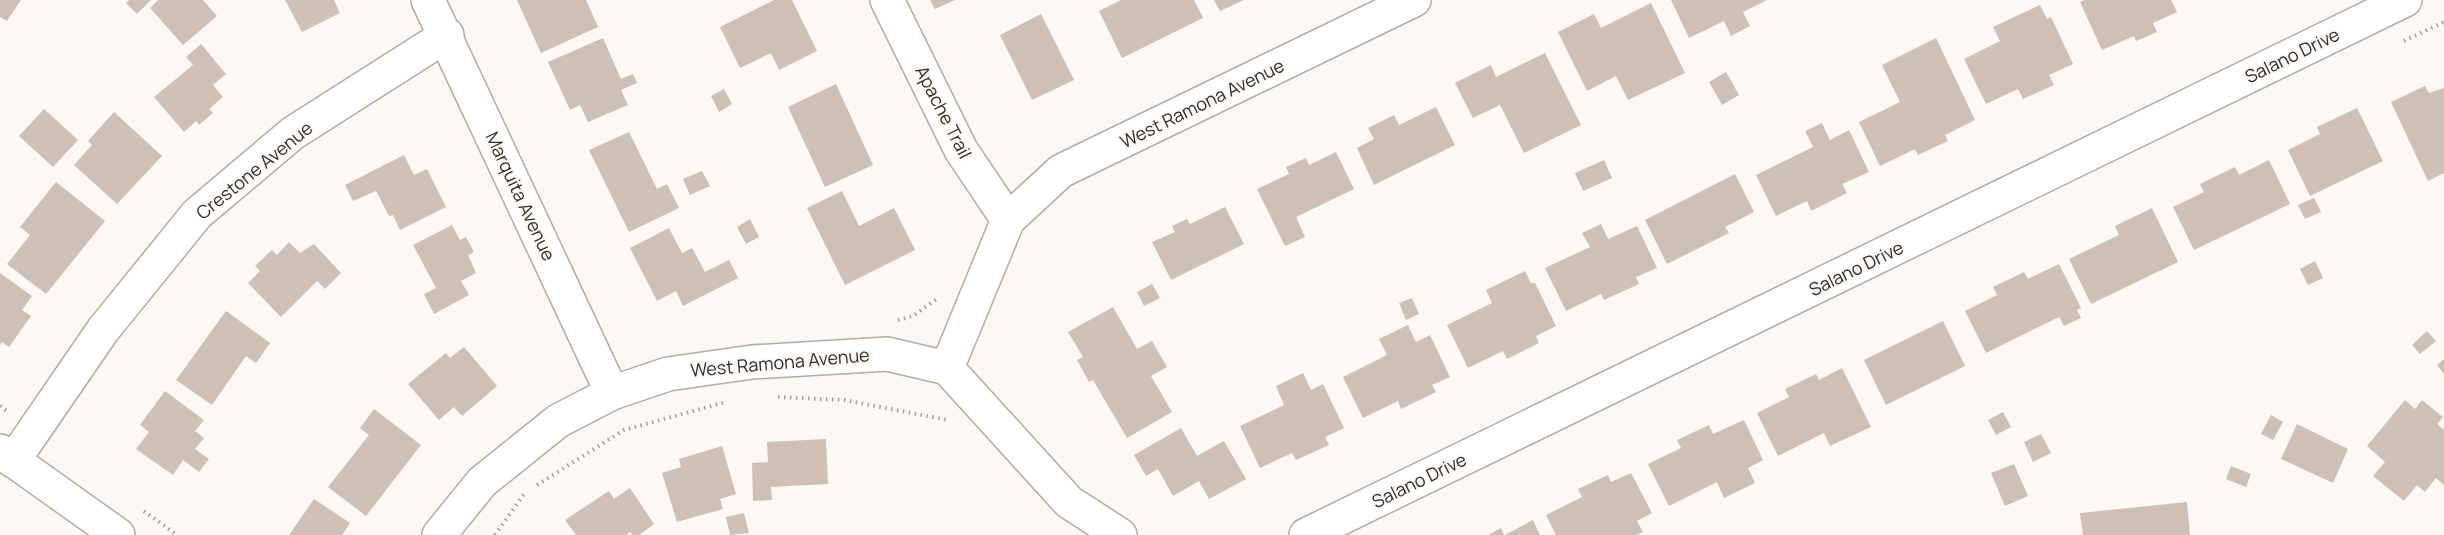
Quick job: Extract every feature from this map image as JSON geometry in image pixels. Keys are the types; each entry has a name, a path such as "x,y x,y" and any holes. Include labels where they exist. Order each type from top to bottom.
{"street":[{"name":"Marquita Avenue","path":"428,0 447,35 612,393"},
{"name":"Apache Trail","path":"887,0 961,150 1008,220"},
{"name":"West Ramona Avenue","path":"439,535 482,482 558,421 612,393 668,374 711,366 835,355 887,354 947,368 1008,220 1060,171 1414,0"},
{"name":"Salano Drive","path":"1306,535 2386,4"},
{"name":"Crestone Avenue","path":"6,456 103,330 197,214 293,133 447,35"},
{"path":"947,368 1069,501 1120,535"},
{"path":"6,456 115,534"}],"path":[{"path":"891,322 913,316 944,293"},
{"path":"773,397 844,400 958,422"},
{"path":"535,486 624,430 727,402"},
{"path":"495,535 525,492"}],"building":[{"path":"0,0 21,0 7,21 0,17"},
{"path":"129,0 151,0 137,14 126,3"},
{"path":"158,0 203,0 217,16 183,45 150,8"},
{"path":"285,0 334,0 340,13 302,32"},
{"path":"517,0 586,0 598,27 541,53"},
{"path":"774,0 792,0 817,51 779,70 771,53 740,68 720,27"},
{"path":"930,0 955,0 935,9"},
{"path":"1121,0 1194,0 1203,18 1122,58 1099,11"},
{"path":"1214,0 1244,0 1220,11"},
{"path":"1671,0 1767,0 1743,12 1750,26 1731,36 1724,21 1689,38"},
{"path":"2084,0 2171,0 2177,12 2153,23 2157,32 2136,41 2134,36 2102,50 2080,2"},
{"path":"1651,3 1685,73 1628,100 1616,76 1587,91 1558,32 1594,14 1601,28"},
{"path":"2040,5 2047,19 2051,17 2073,64 2049,75 2054,85 2023,99 2018,89 1986,104 1964,59 2000,41 1993,27"},
{"path":"1041,14 1074,80 1032,100 1000,35"},
{"path":"603,38 621,79 633,74 637,83 621,90 628,105 588,122 580,105 570,110 548,62"},
{"path":"1936,38 1975,120 1945,135 1948,141 1918,155 1915,149 1880,166 1859,122 1900,102 1882,65"},
{"path":"201,44 226,74 213,85 223,97 209,109 213,113 199,125 196,121 184,132 154,97 193,65 186,57"},
{"path":"1545,53 1581,125 1524,153 1500,105 1473,118 1455,83 1491,65 1496,77"},
{"path":"1726,72 1739,95 1722,105 1709,82"},
{"path":"836,84 873,165 825,187 788,107"},
{"path":"2425,86 2429,93 2444,88 2444,173 2428,181 2391,102"},
{"path":"724,89 732,104 719,112 711,96"},
{"path":"1436,107 1455,145 1374,185 1357,148 1374,139 1368,128 1394,115 1399,125"},
{"path":"2357,108 2383,161 2310,196 2288,150 2320,134 2317,127"},
{"path":"44,109 78,140 53,167 19,136"},
{"path":"114,112 162,156 117,204 74,165 92,145 88,141"},
{"path":"1822,123 1830,140 1849,130 1869,172 1842,184 1847,193 1811,211 1807,201 1776,216 1756,175 1813,147 1805,131"},
{"path":"629,132 657,189 667,184 679,208 629,232 589,150"},
{"path":"1336,152 1354,189 1296,217 1305,237 1285,246 1257,189 1289,174 1286,167 1306,158 1309,165"},
{"path":"404,155 414,175 427,169 446,207 400,230 393,215 389,216 376,191 353,201 345,185"},
{"path":"1604,160 1612,178 1583,191 1575,173"},
{"path":"2269,160 2290,204 2194,250 2173,207 2204,192 2200,184 2235,167 2239,175"},
{"path":"702,171 710,186 690,195 683,179"},
{"path":"1735,174 1754,212 1725,227 1729,233 1667,264 1645,220"},
{"path":"56,182 105,221 46,294 7,264 30,235 20,227"},
{"path":"842,191 859,226 894,208 915,250 845,285 807,208"},
{"path":"2314,198 2321,212 2305,219 2298,205"},
{"path":"1225,207 1244,244 1171,280 1152,242 1175,232 1172,226 1187,219 1190,224"},
{"path":"2152,208 2178,262 2091,304 2069,259 2119,235 2115,226"},
{"path":"750,219 759,237 746,244 737,227"},
{"path":"1601,224 1608,239 1637,226 1657,268 1636,277 1639,284 1604,300 1601,294 1566,311 1545,268 1590,247 1582,233"},
{"path":"452,225 460,240 466,237 474,252 468,255 476,273 461,281 469,295 434,314 424,294 436,288 413,245"},
{"path":"669,228 682,253 692,248 705,272 729,260 738,278 683,306 676,291 657,301 630,248"},
{"path":"289,242 300,253 314,244 341,273 325,289 317,281 281,317 248,283 260,271 255,266 272,250 277,255"},
{"path":"2315,261 2323,278 2308,285 2300,269"},
{"path":"2059,264 2081,308 2077,310 2081,318 2064,326 2059,317 1986,353 1965,311 1997,295 1993,287 2024,272 2028,279"},
{"path":"1525,271 1531,283 1535,283 1556,326 1536,336 1539,343 1507,359 1503,351 1468,368 1447,325 1492,303 1486,290"},
{"path":"0,273 32,296 22,310 31,316 9,347 2,342 0,345"},
{"path":"1152,284 1160,298 1144,306 1137,292"},
{"path":"1412,298 1419,314 1406,320 1399,303"},
{"path":"1113,307 1137,349 1152,341 1167,367 1151,376 1172,412 1127,438 1093,380 1089,382 1077,360 1083,357 1068,332"},
{"path":"226,311 270,343 256,363 246,356 212,405 176,380"},
{"path":"1943,321 1965,366 1886,405 1864,360"},
{"path":"1408,325 1416,342 1430,335 1450,377 1432,385 1436,392 1401,409 1398,401 1363,418 1343,377 1387,355 1379,339"},
{"path":"2427,331 2436,341 2420,354 2412,345"},
{"path":"464,347 497,386 462,416 454,407 439,420 408,384 446,353 450,358"},
{"path":"2444,359 2444,374 2437,365"},
{"path":"1842,368 1871,427 1830,446 1824,433 1778,456 1757,413 1789,397 1785,389 1816,374 1819,380"},
{"path":"1303,373 1311,390 1323,384 1344,428 1325,437 1329,445 1296,460 1292,453 1260,468 1240,426 1284,405 1276,386"},
{"path":"165,391 204,420 195,431 204,438 195,449 209,459 199,472 183,460 173,475 136,449 149,432 140,425"},
{"path":"2405,400 2415,409 2422,400 2443,417 2437,424 2444,430 2444,485 2436,478 2425,492 2417,485 2404,501 2373,476 2385,462 2367,446"},
{"path":"374,409 421,445 366,516 328,487 369,435 360,428"},
{"path":"2003,412 2011,427 1996,435 1988,420"},
{"path":"2271,415 2283,422 2273,440 2261,434"},
{"path":"1744,420 1763,460 1748,468 1755,483 1724,498 1717,482 1669,506 1648,464 1681,448 1677,440 1709,425 1713,434"},
{"path":"2297,424 2348,449 2333,483 2281,459"},
{"path":"1181,428 1197,456 1224,441 1246,479 1209,499 1199,481 1173,496 1158,469 1146,476 1134,455"},
{"path":"2041,434 2051,453 2033,462 2024,442"},
{"path":"826,439 828,484 771,487 772,500 753,501 752,463 768,462 767,442"},
{"path":"722,446 736,494 720,499 723,509 677,522 662,473 681,467 679,459"},
{"path":"2014,464 2028,496 2005,506 1991,473"},
{"path":"2231,466 2251,474 2246,487 2226,479"},
{"path":"1631,473 1652,513 1637,521 1643,532 1636,535 1556,535 1546,515 1582,497 1578,489 1608,475 1611,482"},
{"path":"630,488 654,524 639,535 633,535 630,532 626,535 576,535 565,520 609,491 614,499"},
{"path":"314,499 350,523 342,535 289,535"},
{"path":"2187,502 2190,535 2083,535 2080,513"},
{"path":"744,513 749,533 730,535 726,517"},
{"path":"1533,520 1540,535 1505,535"},
{"path":"1501,528 1504,535 1488,535"}]}
